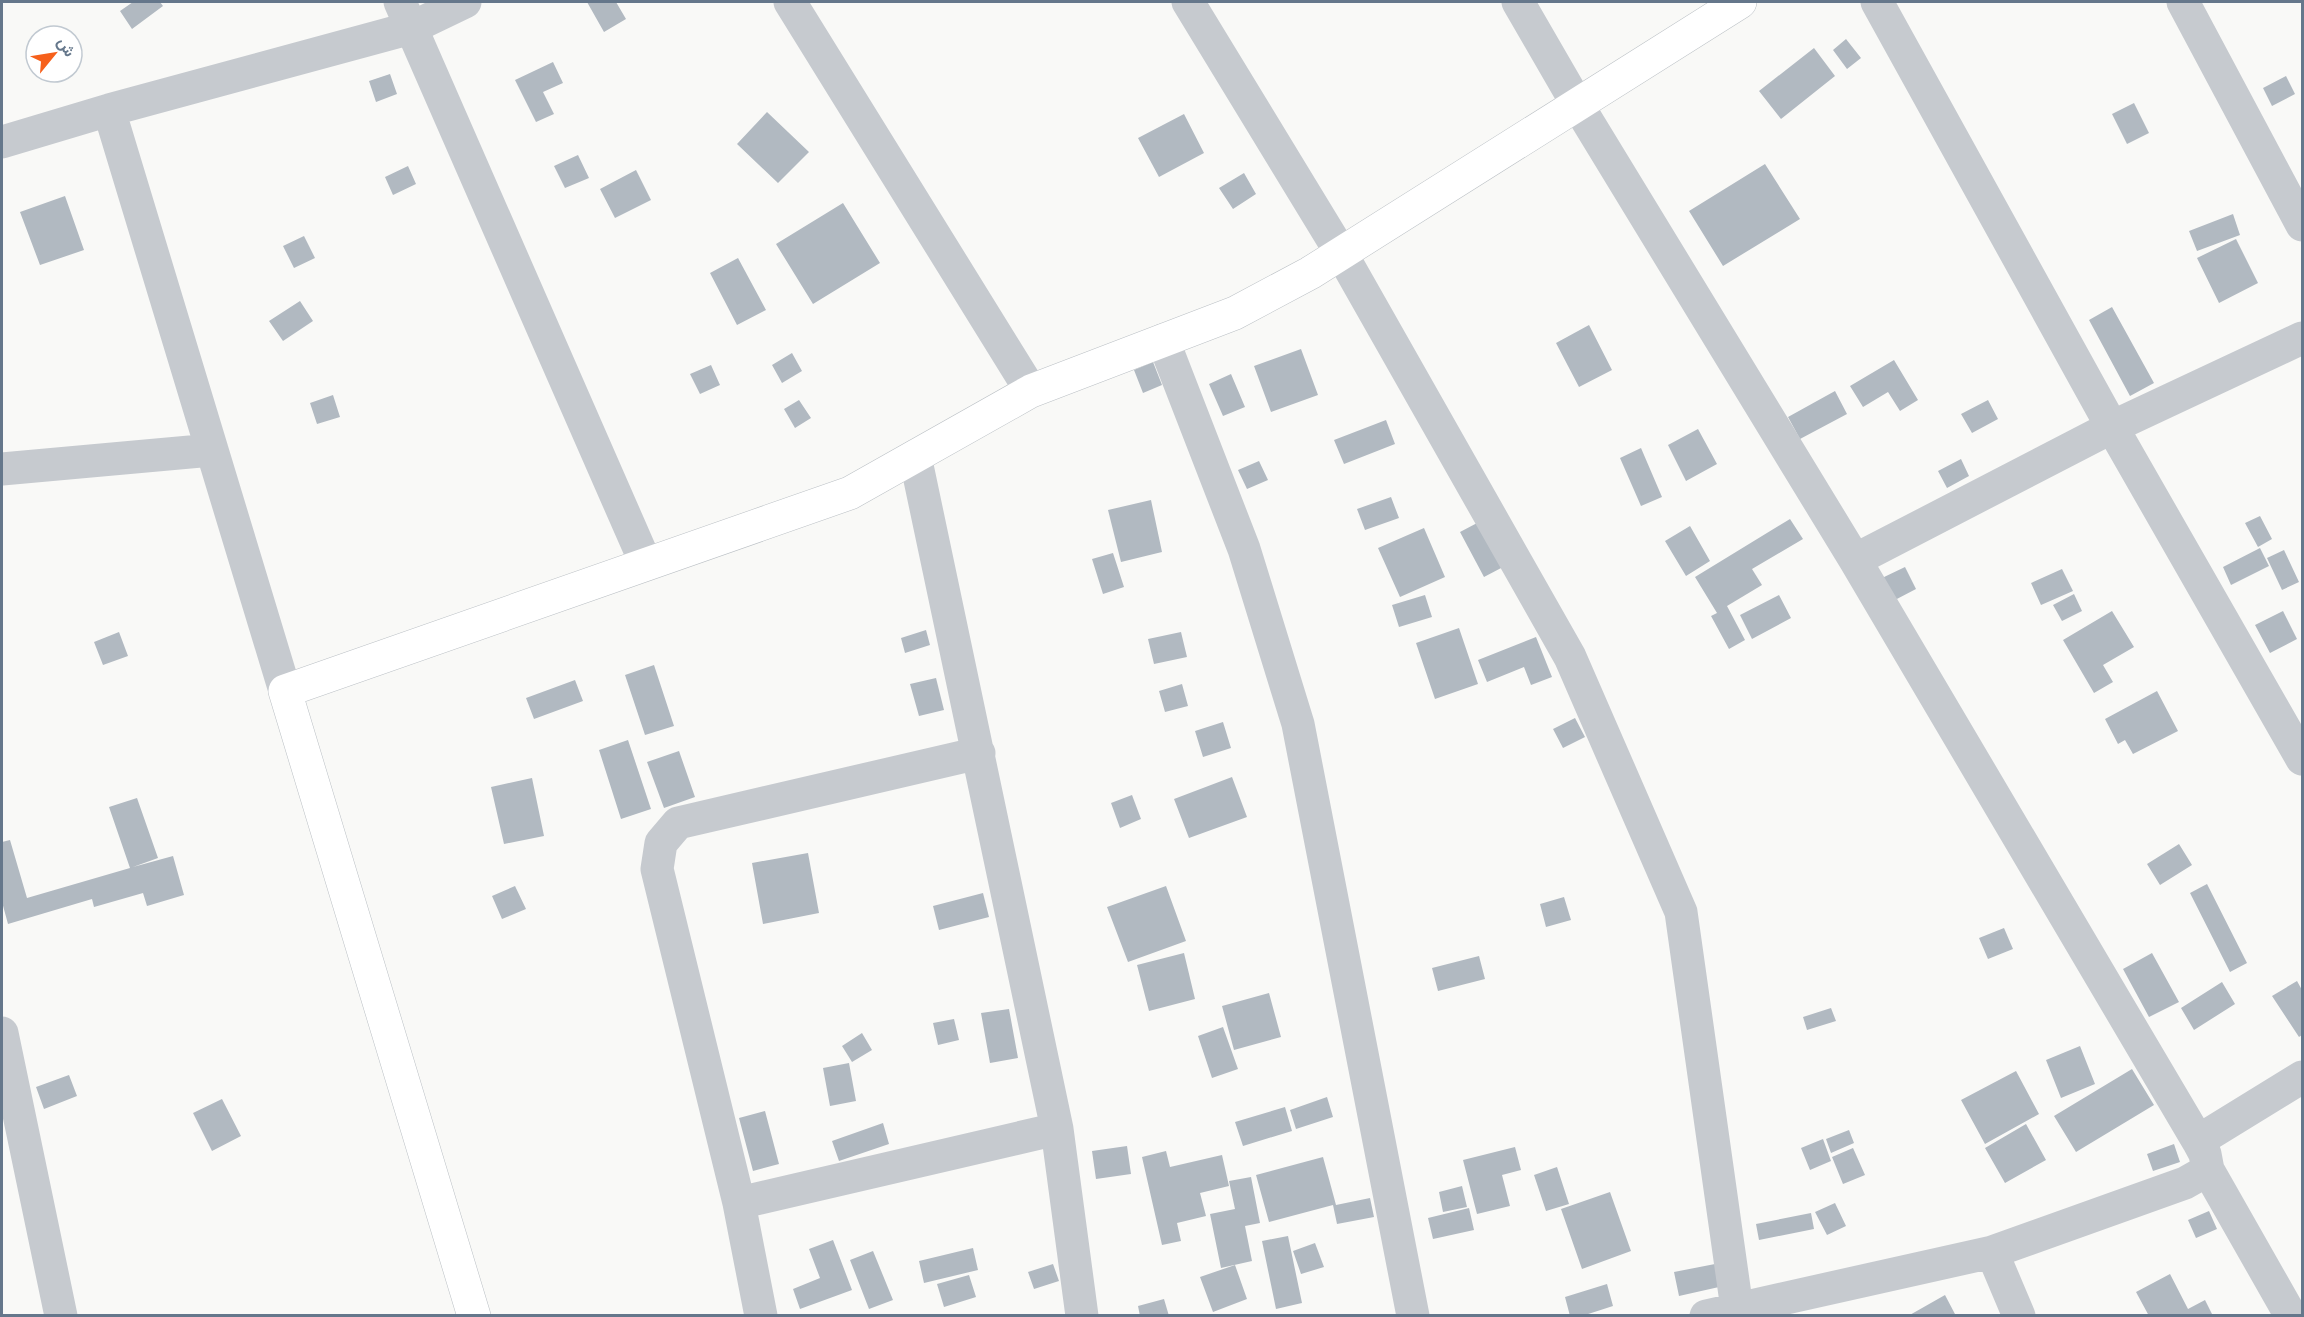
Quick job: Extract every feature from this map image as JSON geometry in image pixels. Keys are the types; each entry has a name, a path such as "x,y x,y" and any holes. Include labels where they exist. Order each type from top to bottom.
{"street":[{"path":"3,139 109,110 405,15 465,2"},
{"path":"789,2 1031,391"},
{"path":"1188,2 1341,253 1570,657 1681,912 1727,1313 1992,1252 2185,1183 2203,1155 2302,1077"},
{"path":"1518,2 1577,104 1856,560 2203,1155 2291,1316"},
{"path":"285,691 850,493 1031,391 1235,313 1310,273 1740,2"},
{"path":"1877,2 2112,427 2302,759"},
{"path":"2183,2 2302,225"},
{"path":"405,15 646,564"},
{"path":"109,110 474,1316"},
{"path":"1856,560 2112,427 2302,338"},
{"path":"1163,340 1244,549 1298,724 1413,1316"},
{"path":"2,469 212,450"},
{"path":"915,456 1057,1129 1082,1316"},
{"path":"762,1316 739,1203 657,869 661,843 678,823 979,753"},
{"path":"2,1033 61,1316"},
{"path":"739,1203 1057,1129"},
{"path":"1992,1252 2019,1316"}],"building":[{"path":"133,2 160,2 163,6 132,29 120,11"},
{"path":"587,2 616,2 626,19 604,32"},
{"path":"1846,39 1861,58 1847,69 1833,50"},
{"path":"1814,48 1835,76 1781,119 1759,91"},
{"path":"553,62 563,83 543,92 554,114 536,122 515,80"},
{"path":"390,74 397,94 376,102 369,81"},
{"path":"2286,76 2295,94 2272,106 2263,88"},
{"path":"2134,103 2149,133 2127,144 2112,114"},
{"path":"767,112 809,152 778,183 737,144"},
{"path":"1184,114 1204,153 1159,177 1138,138"},
{"path":"578,155 589,178 565,188 554,166"},
{"path":"1765,164 1800,219 1723,266 1689,211"},
{"path":"408,166 416,184 393,195 385,177"},
{"path":"636,170 651,200 615,218 600,189"},
{"path":"1244,173 1256,194 1233,209 1219,188"},
{"path":"65,196 84,250 40,265 20,212"},
{"path":"843,203 880,263 813,304 776,244"},
{"path":"2233,214 2240,235 2197,251 2189,231"},
{"path":"304,236 315,258 294,268 283,246"},
{"path":"2236,239 2258,283 2219,303 2197,258"},
{"path":"738,258 766,310 737,325 710,273"},
{"path":"300,301 313,321 283,341 269,321"},
{"path":"2112,307 2154,383 2130,396 2089,320"},
{"path":"1589,325 1612,370 1579,387 1556,343"},
{"path":"1301,349 1318,395 1271,412 1254,366"},
{"path":"792,353 802,371 782,383 772,365"},
{"path":"1894,360 1918,400 1900,411 1888,392 1863,407 1850,386"},
{"path":"1153,362 1162,385 1143,393 1134,370"},
{"path":"711,365 720,385 700,394 690,374"},
{"path":"1231,374 1245,407 1223,416 1209,384"},
{"path":"1835,391 1847,414 1800,439 1788,417"},
{"path":"333,395 340,417 317,424 310,403"},
{"path":"799,400 811,418 795,428 784,409"},
{"path":"1988,400 1998,419 1972,433 1961,414"},
{"path":"1386,420 1395,444 1344,464 1334,440"},
{"path":"1698,429 1717,464 1686,481 1668,445"},
{"path":"1641,448 1662,497 1641,506 1620,458"},
{"path":"1961,459 1969,476 1947,488 1938,471"},
{"path":"1259,461 1268,480 1247,489 1238,470"},
{"path":"1391,497 1399,518 1365,530 1357,509"},
{"path":"1151,500 1162,552 1121,562 1108,510"},
{"path":"2260,516 2272,539 2258,547 2245,523"},
{"path":"1790,519 1803,539 1752,569 1762,585 1727,606 1745,640 1729,649 1711,616 1717,613 1695,577"},
{"path":"1479,522 1503,567 1484,577 1460,532"},
{"path":"1690,526 1710,561 1686,576 1665,541"},
{"path":"1424,528 1445,577 1400,597 1378,548"},
{"path":"2260,548 2269,566 2231,585 2223,567"},
{"path":"2284,550 2299,582 2282,590 2267,558"},
{"path":"1113,553 1124,587 1103,594 1092,559"},
{"path":"1905,567 1916,589 1893,601 1882,578"},
{"path":"2062,569 2073,591 2041,605 2031,583"},
{"path":"2074,594 2082,611 2062,621 2053,605"},
{"path":"1425,595 1432,617 1399,627 1392,605"},
{"path":"1779,595 1791,618 1752,639 1740,615"},
{"path":"2112,611 2134,647 2103,665 2113,682 2094,693 2063,640"},
{"path":"2283,611 2297,639 2270,653 2255,625"},
{"path":"1459,628 1478,684 1435,699 1416,643"},
{"path":"926,630 930,645 905,653 901,638"},
{"path":"119,632 128,656 103,665 94,642"},
{"path":"1181,632 1187,657 1154,664 1148,639"},
{"path":"1536,637 1552,677 1531,685 1524,667 1487,682 1478,660"},
{"path":"654,665 674,726 645,735 625,675"},
{"path":"936,678 944,710 919,716 910,684"},
{"path":"575,680 583,701 534,719 526,698"},
{"path":"1182,684 1188,706 1165,712 1159,691"},
{"path":"2157,691 2178,731 2133,754 2125,740 2118,744 2105,719"},
{"path":"1575,718 1585,737 1563,748 1553,729"},
{"path":"1223,722 1231,748 1203,757 1195,731"},
{"path":"628,740 651,809 621,819 599,750"},
{"path":"679,751 695,797 664,808 647,762"},
{"path":"1232,777 1247,817 1189,838 1174,799"},
{"path":"532,778 544,836 504,844 491,787"},
{"path":"1132,795 1141,819 1120,828 1111,803"},
{"path":"137,798 158,858 133,867 173,856 184,895 147,906 143,893 94,907 92,899 8,924 2,902 2,842 10,840 27,898 130,868 109,807"},
{"path":"2179,844 2192,865 2160,885 2147,864"},
{"path":"808,853 819,913 763,924 752,863"},
{"path":"2207,884 2247,963 2230,972 2190,893"},
{"path":"515,886 526,909 502,919 492,896"},
{"path":"1166,886 1186,941 1128,962 1107,907"},
{"path":"983,893 989,917 939,930 933,906"},
{"path":"1564,897 1571,920 1546,927 1540,904"},
{"path":"2004,928 2013,949 1988,959 1979,938"},
{"path":"1184,953 1195,999 1149,1011 1137,965"},
{"path":"2152,953 2179,1002 2149,1017 2123,969"},
{"path":"1479,956 1485,979 1438,991 1432,968"},
{"path":"2297,981 2302,990 2302,1035 2299,1037 2272,996"},
{"path":"2222,982 2235,1004 2194,1030 2181,1008"},
{"path":"1269,993 1281,1037 1234,1050 1222,1006"},
{"path":"1831,1008 1836,1021 1807,1030 1803,1017"},
{"path":"1009,1009 1018,1058 990,1063 981,1013"},
{"path":"954,1019 959,1040 938,1045 933,1023"},
{"path":"1223,1027 1238,1069 1212,1078 1198,1036"},
{"path":"862,1033 872,1050 852,1062 842,1046"},
{"path":"2080,1046 2095,1084 2061,1098 2046,1060"},
{"path":"849,1063 856,1101 830,1106 823,1068"},
{"path":"2132,1069 2154,1105 2076,1152 2054,1116"},
{"path":"2016,1071 2039,1114 1985,1144 1961,1100"},
{"path":"69,1075 77,1096 44,1109 36,1087"},
{"path":"1327,1097 1333,1117 1296,1129 1290,1110"},
{"path":"222,1099 241,1136 212,1151 193,1113"},
{"path":"1285,1107 1292,1131 1243,1146 1235,1122"},
{"path":"765,1111 779,1164 753,1171 739,1118"},
{"path":"883,1123 889,1144 839,1161 832,1141"},
{"path":"2026,1124 2046,1160 2005,1183 1985,1148"},
{"path":"1849,1130 1854,1143 1831,1153 1826,1139"},
{"path":"1823,1139 1831,1161 1810,1170 1801,1148"},
{"path":"2174,1144 2180,1162 2153,1171 2147,1154"},
{"path":"1127,1146 1131,1174 1096,1179 1092,1151"},
{"path":"1515,1147 1521,1170 1502,1175 1510,1206 1477,1214 1463,1160"},
{"path":"1853,1148 1865,1175 1843,1184 1832,1157"},
{"path":"1166,1151 1170,1167 1222,1155 1229,1186 1200,1193 1206,1216 1177,1223 1181,1241 1162,1245 1142,1157"},
{"path":"1323,1157 1336,1205 1370,1198 1374,1217 1337,1224 1333,1205 1269,1222 1256,1175"},
{"path":"1557,1167 1569,1204 1546,1211 1534,1175"},
{"path":"1251,1177 1260,1223 1245,1226 1252,1261 1221,1268 1210,1214 1235,1209 1229,1181"},
{"path":"1462,1186 1467,1207 1443,1212 1439,1192"},
{"path":"1610,1192 1631,1251 1582,1269 1561,1209"},
{"path":"1835,1203 1846,1226 1827,1235 1815,1212"},
{"path":"1469,1208 1474,1230 1433,1239 1428,1218"},
{"path":"2209,1211 2217,1229 2196,1238 2188,1220"},
{"path":"1811,1213 1814,1229 1759,1240 1756,1224"},
{"path":"1288,1236 1302,1303 1276,1309 1262,1241"},
{"path":"833,1240 852,1290 800,1309 793,1289 820,1278 809,1249"},
{"path":"1315,1243 1324,1267 1301,1274 1293,1251"},
{"path":"973,1248 978,1270 924,1283 919,1261"},
{"path":"873,1251 893,1300 869,1309 850,1260"},
{"path":"1053,1264 1059,1281 1034,1289 1028,1272"},
{"path":"1715,1264 1719,1287 1679,1296 1674,1272"},
{"path":"1235,1265 1247,1299 1213,1312 1200,1277"},
{"path":"2170,1274 2188,1309 2205,1300 2213,1316 2149,1316 2136,1292"},
{"path":"969,1275 976,1297 944,1307 937,1284"},
{"path":"1607,1284 1613,1306 1582,1316 1570,1316 1565,1297"},
{"path":"1945,1295 1956,1316 1908,1316"},
{"path":"1164,1299 1169,1316 1140,1316 1138,1306"}]}
